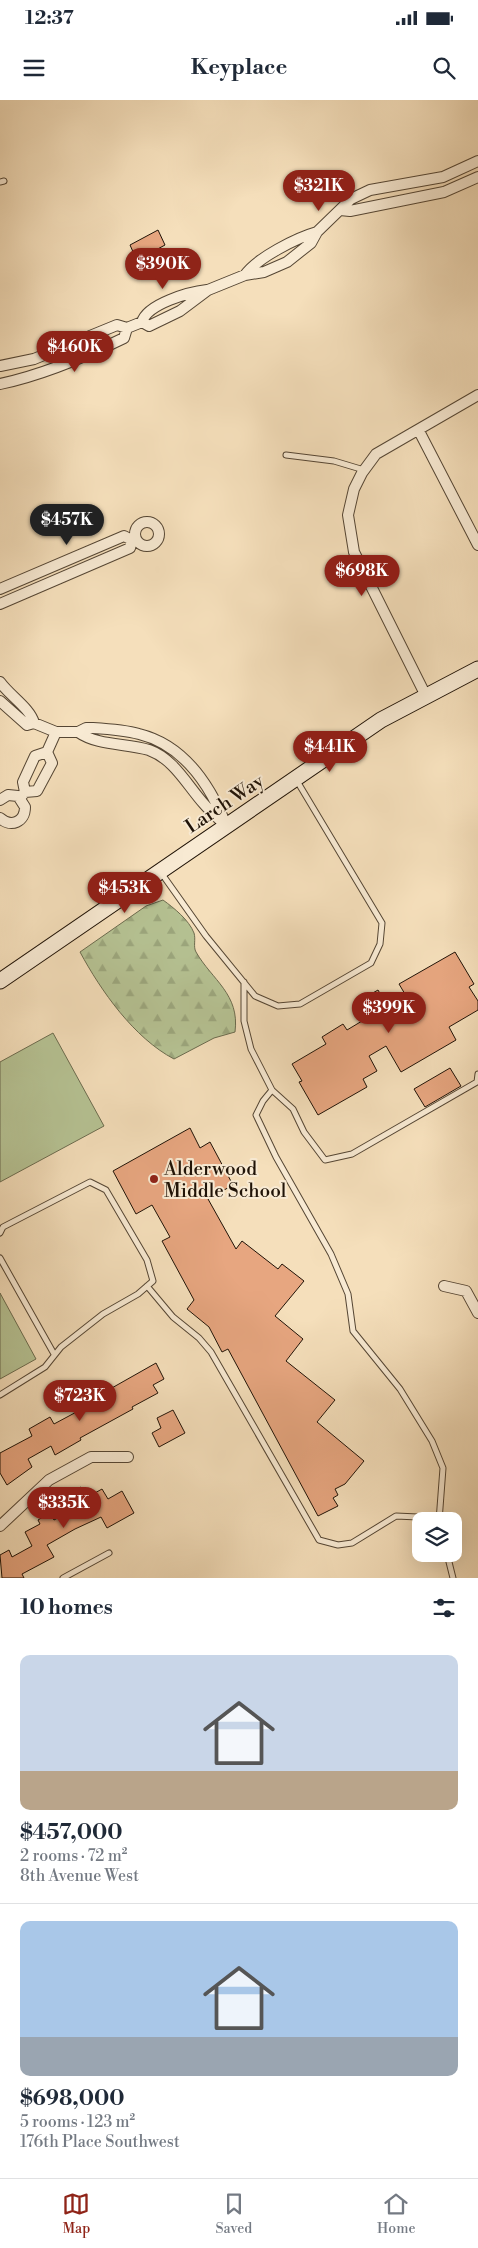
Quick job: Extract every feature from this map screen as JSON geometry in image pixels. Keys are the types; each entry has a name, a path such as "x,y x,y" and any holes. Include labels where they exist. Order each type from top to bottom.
{"main road":[{"name":"Larch Way","path":"0,981 381,720 478,669"}],"street":[{"path":"0,366 34,360 118,325 128,328 142,322 144,314 189,292 208,290 245,275 264,272 287,262 311,243 317,232 351,199 370,190 443,177 478,161"},
{"path":"340,210 350,211 444,192 478,177"},
{"path":"0,384 29,378 104,348 124,338 128,328"},
{"path":"426,696 354,552 348,515 354,489 364,470 376,454 419,431 478,395"},
{"path":"419,431 478,545"},
{"path":"0,589 124,536 134,540 130,548 0,604"},
{"path":"0,682 12,697 29,711 34,723"},
{"path":"0,702 26,725 34,723 56,732 78,732 89,740 114,742 150,751 163,758 174,767 204,804 226,825"},
{"path":"0,818 8,823 21,820 25,807 23,782 35,756 47,752 56,732"},
{"path":"0,800 8,795 23,795 37,791 49,772 52,762 47,752"},
{"path":"444,1286 466,1291 478,1313"},
{"path":"0,1526 49,1480 83,1461 91,1457 128,1457"}],"lane":[{"path":"286,455 334,461 364,470"},
{"path":"160,871 206,936 255,996 278,1006 300,1004 371,963 380,944 382,923 295,778"},
{"path":"244,982 244,1021 251,1049 272,1090 293,1109 304,1132 325,1160 352,1154 476,1082 478,1074"},
{"path":"272,1090 263,1100 256,1116 276,1157 331,1254 348,1294 353,1331 400,1389 432,1440 443,1468 440,1512"},
{"path":"0,1233 3,1227 90,1182 106,1190 148,1260 153,1281 138,1294 103,1314 54,1354 45,1368 0,1395"},
{"path":"0,1258 54,1354"},
{"path":"147,1286 173,1317 199,1338 211,1352 320,1540 338,1545 352,1543 396,1516 412,1517"},
{"path":"63,1578 109,1553"},
{"path":"449,1562 454,1578"}],"green space":[{"path":"163,900 189,923 195,935 196,952 229,997 235,1019 235,1032 214,1038 174,1059 145,1039 132,1026 108,997 80,952 146,906"},
{"path":"53,1033 104,1126 0,1182 0,1062"},
{"path":"0,1293 36,1359 0,1379"}],"building":[{"path":"158,230 165,245 154,251 159,261 136,274 128,258 134,254 130,245"},
{"path":"455,952 474,984 469,987 478,1001 478,1010 449,1027 456,1040 401,1072 386,1046 369,1056 377,1071 363,1079 367,1087 318,1115 299,1082 302,1081 292,1064 326,1044 322,1037 343,1024 347,1030 367,1018 357,1002 378,990 396,1022 415,1011 399,984"},
{"path":"450,1068 461,1086 425,1107 414,1089"},
{"path":"190,1128 200,1148 210,1142 233,1185 208,1199 236,1249 242,1241 278,1269 282,1264 304,1281 275,1316 303,1339 286,1361 335,1400 317,1422 364,1461 345,1484 335,1489 338,1495 333,1498 338,1506 318,1516 228,1349 222,1352 209,1327 187,1309 194,1300 162,1241 170,1237 152,1205 136,1214 113,1171"},
{"path":"156,1363 164,1379 153,1385 158,1393 80,1438 81,1440 55,1455 51,1446 28,1459 32,1467 7,1485 0,1473 0,1453 32,1436 29,1429 50,1417 54,1424 82,1409 80,1406"},
{"path":"173,1410 185,1433 159,1447 152,1433 161,1428 157,1418"},
{"path":"81,1487 86,1498 102,1489 108,1499 122,1491 134,1513 107,1528 101,1517 75,1529 47,1545 54,1557 22,1574 24,1578 2,1578 0,1555 9,1550 12,1557 32,1546 25,1532 40,1524 38,1520 50,1513 54,1520 76,1508 69,1494"}],"place":[{"name":"Alderwood Middle School","path":"154,1179"}]}
